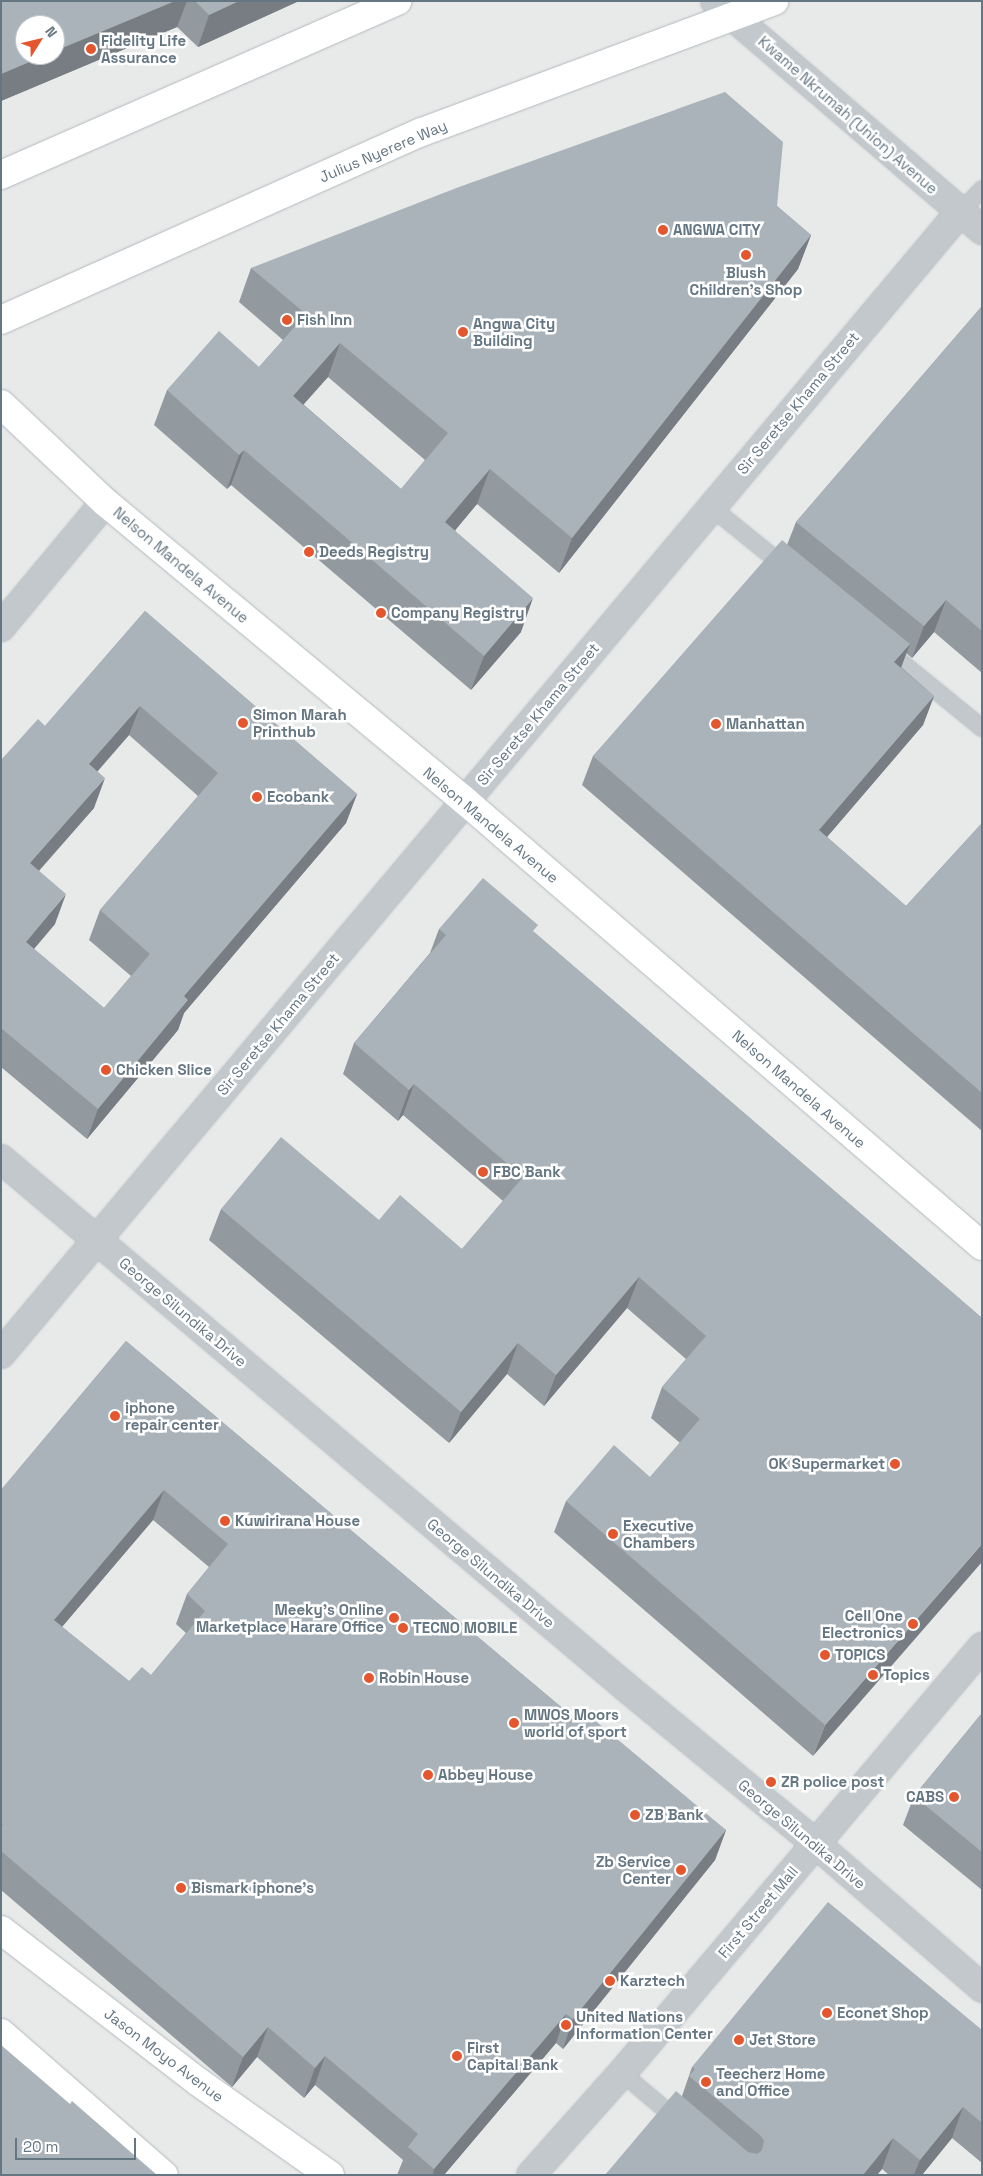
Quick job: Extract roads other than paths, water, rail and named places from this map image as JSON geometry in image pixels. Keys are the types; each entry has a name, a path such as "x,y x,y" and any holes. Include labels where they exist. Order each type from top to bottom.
{"street":[{"path":"1,175 398,1"},
{"name":"Julius Nyerere Way","path":"1,320 422,132 724,9 774,1"},
{"name":"Kwame Nkrumah (Union) Avenue","path":"724,9 982,230"},
{"name":"Sir Seretse Khama Street","path":"1,1354 960,212"},
{"name":"Nelson Mandela Avenue","path":"1,404 105,502 465,801 982,1246"},
{"path":"1,627 105,502"},
{"name":"George Silundika Drive","path":"1,1159 627,1688 816,1844 982,1988"},
{"name":"First Street Mall","path":"531,2175 622,2073 982,1647"},
{"name":"Jason Moyo Avenue","path":"1,1930 197,2081 330,2175"},
{"path":"1,2032 164,2175"}],"lane":[{"path":"960,212 982,189"},
{"path":"711,507 796,576"},
{"path":"874,640 982,728"},
{"path":"622,2073 690,2130"}],"place":[{"name":"Fidelity Life Assurance","path":"91,49"},
{"name":"ANGWA CITY","path":"663,230"},
{"name":"Blush Children's Shop","path":"746,255"},
{"name":"Fish Inn","path":"287,320"},
{"name":"Angwa City Building","path":"463,332"},
{"name":"Deeds Registry","path":"309,552"},
{"name":"Company Registry","path":"381,613"},
{"name":"Simon Marah Printhub","path":"243,723"},
{"name":"Manhattan","path":"716,724"},
{"name":"Ecobank","path":"257,797"},
{"name":"Chicken Slice","path":"106,1070"},
{"name":"FBC Bank","path":"483,1172"},
{"name":"iphone repair center","path":"115,1416"},
{"name":"OK Supermarket","path":"895,1464"},
{"name":"Kuwirirana House","path":"225,1521"},
{"name":"Executive Chambers","path":"613,1534"},
{"name":"Meeky's Online Marketplace Harare Office","path":"394,1618"},
{"name":"Cell One Electronics","path":"913,1624"},
{"name":"TECNO MOBILE","path":"403,1628"},
{"name":"TOPICS","path":"825,1655"},
{"name":"Topics","path":"873,1675"},
{"name":"Robin House","path":"369,1678"},
{"name":"MWOS Moors world of sport","path":"514,1723"},
{"name":"Abbey House","path":"428,1775"},
{"name":"ZR police post","path":"771,1782"},
{"name":"CABS","path":"954,1797"},
{"name":"ZB Bank","path":"635,1815"},
{"name":"Zb Service Center","path":"681,1870"},
{"name":"Bismark iphone’s","path":"181,1888"},
{"name":"Karztech","path":"610,1981"},
{"name":"Econet Shop","path":"827,2013"},
{"name":"United Nations Information Center","path":"566,2025"},
{"name":"Jet Store","path":"739,2040"},
{"name":"First Capital Bank","path":"457,2056"},
{"name":"Teecherz Home and Office","path":"706,2082"}]}
